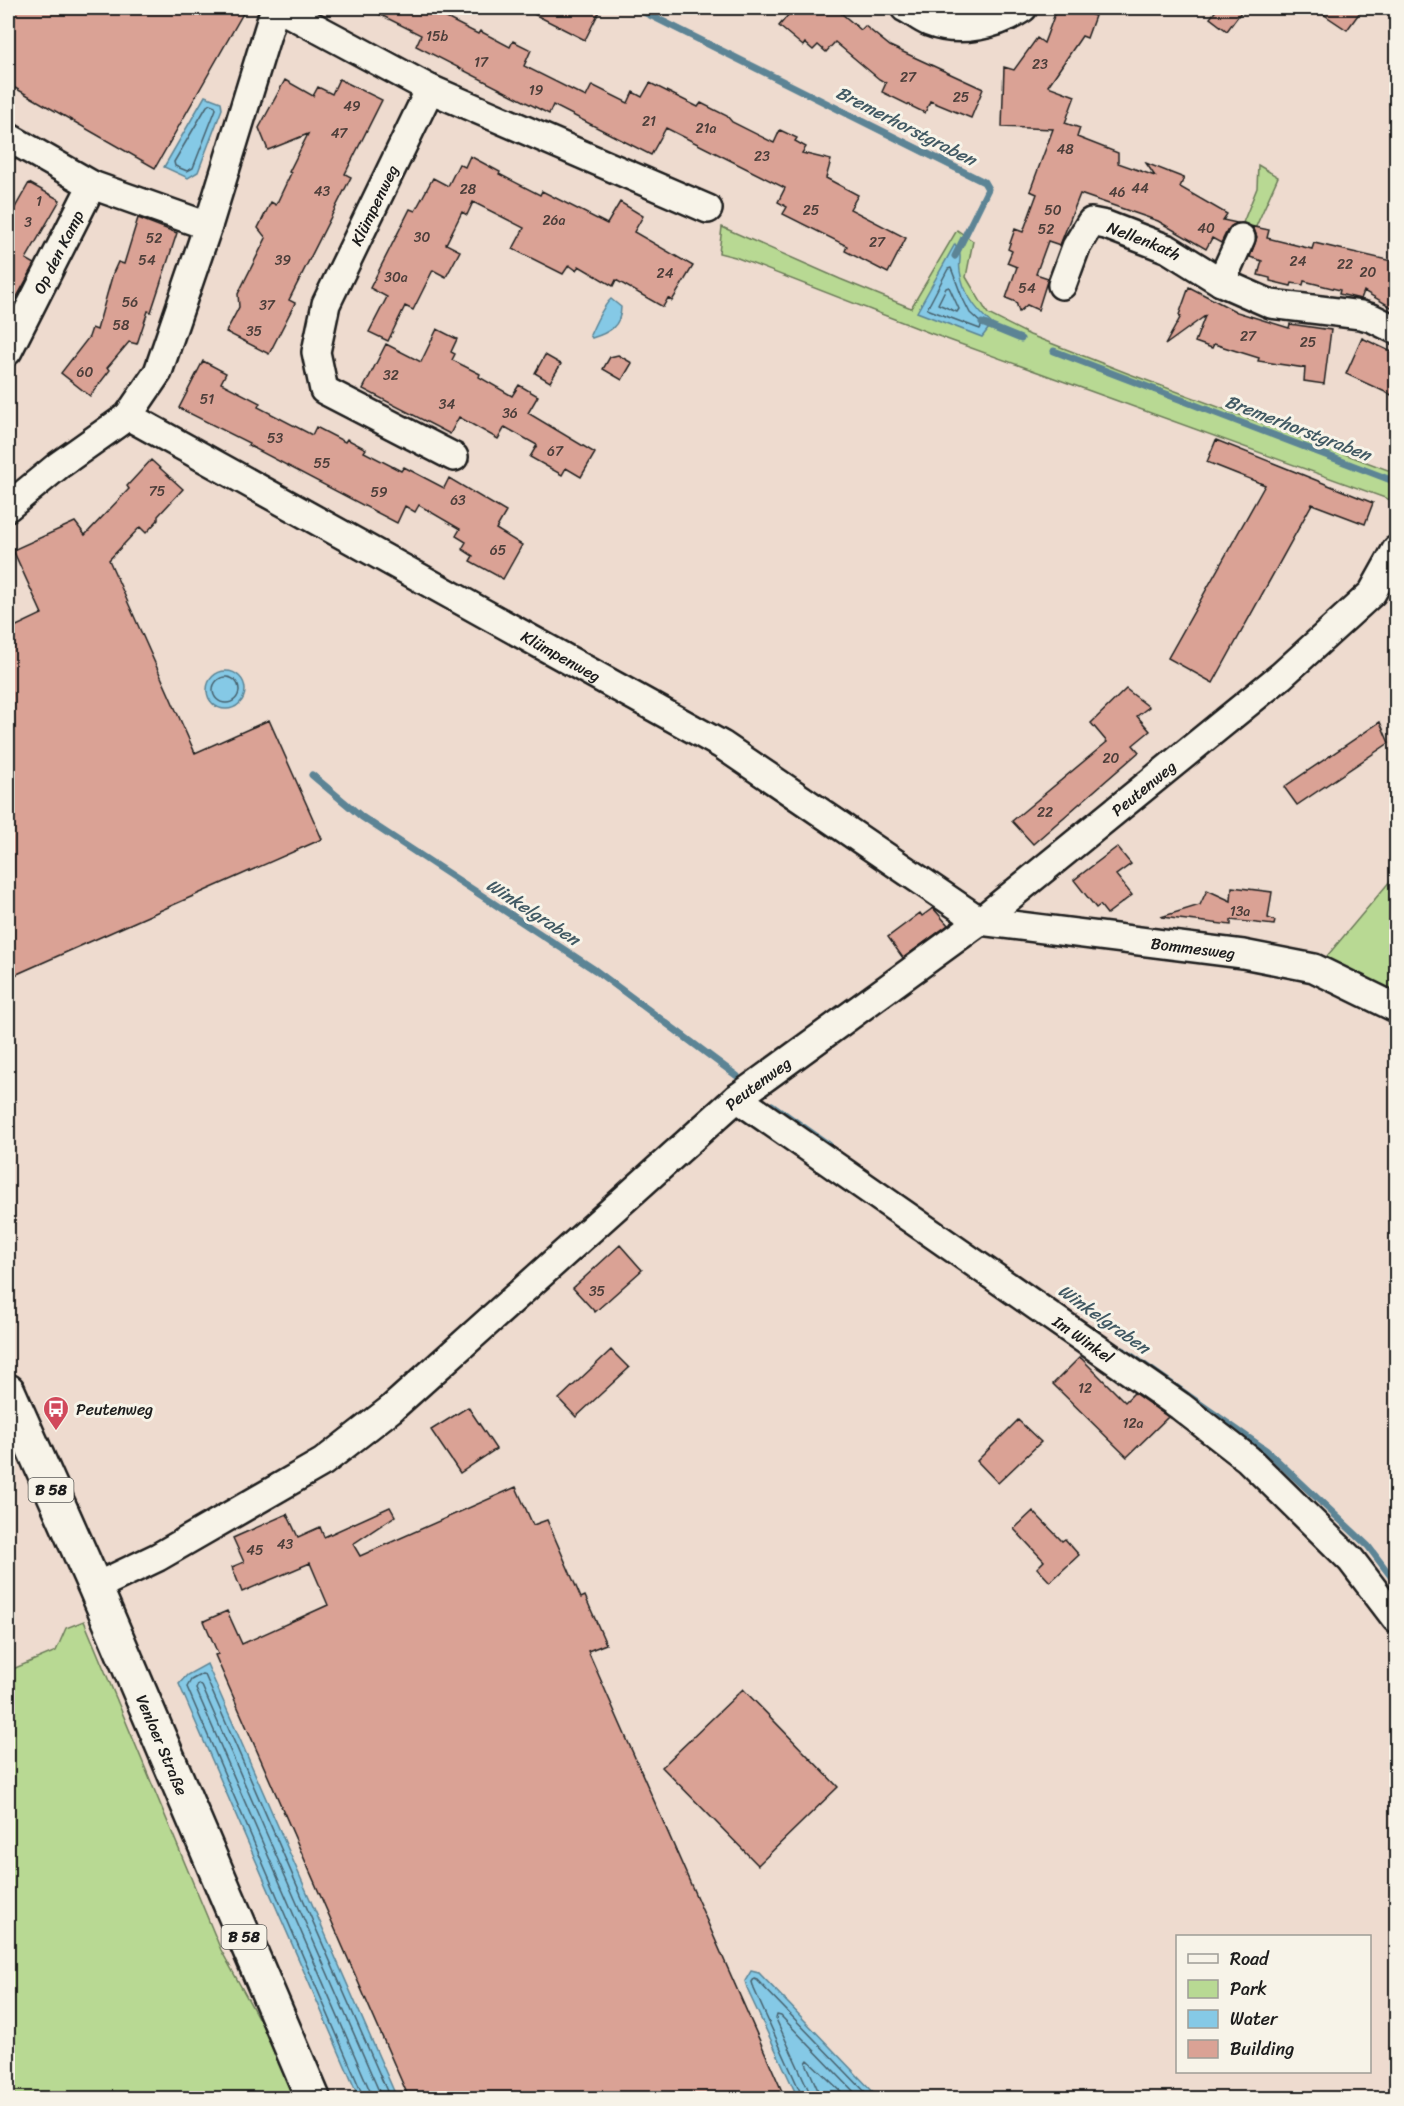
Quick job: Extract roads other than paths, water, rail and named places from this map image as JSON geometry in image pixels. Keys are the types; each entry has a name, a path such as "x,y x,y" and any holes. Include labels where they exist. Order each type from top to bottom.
{"main road":[{"name":"Venloer Straße","path":"8,1391 96,1587 313,2098"}],"street":[{"path":"8,507 59,465 128,416 158,372 208,226 277,8 430,89 708,209"},
{"path":"905,8 930,22 960,27 991,23 1023,8"},
{"name":"Klümpenweg","path":"430,89 326,304 316,352 324,390 454,457"},
{"path":"8,137 92,185 208,226"},
{"name":"Op den Kamp","path":"8,351 92,185"},
{"name":"Nellenkath","path":"1062,285 1076,246 1091,222 1121,230 1168,249 1221,282 1271,304 1361,315 1396,330"},
{"path":"1221,282 1241,238"},
{"name":"Klümpenweg","path":"128,416 722,745 980,921"},
{"name":"Peutenweg","path":"96,1587 158,1557 323,1462 391,1409 737,1098 980,921 1281,676 1372,593 1396,550"},
{"name":"Bommesweg","path":"980,921 1243,954 1314,968 1396,1008"},
{"name":"Im Winkel","path":"737,1098 1180,1406 1248,1459 1352,1560 1396,1619"}],"water":[{"path":"205,96 221,102 222,109 198,172 188,178 164,167"},
{"path":"955,244 959,252 960,271 967,294 992,324 982,337 917,312"},
{"path":"611,299 621,307 619,320 608,331 592,338 590,335 596,321"},
{"path":"226,671 240,676 245,690 240,704 226,709 212,704 207,690 212,676"},
{"path":"207,1664 397,2098 359,2098 179,1684 187,1675"},
{"path":"751,1971 759,1973 879,2098 798,2098 748,1991 745,1981"}],"waterway":[{"name":"Bremerhorstgraben","path":"636,8 984,182 988,189 955,256"},
{"name":"Bremerhorstgraben","path":"982,323 1021,339"},
{"name":"Bremerhorstgraben","path":"1054,351 1396,482"},
{"name":"Winkelgraben","path":"312,775 362,817 595,970 737,1076"},
{"name":"Winkelgraben","path":"772,1105 829,1145"},
{"name":"Winkelgraben","path":"1123,1350 1266,1450 1368,1546 1396,1583"}],"place":[{"name":"Peutenweg","path":"56,1432"}]}
